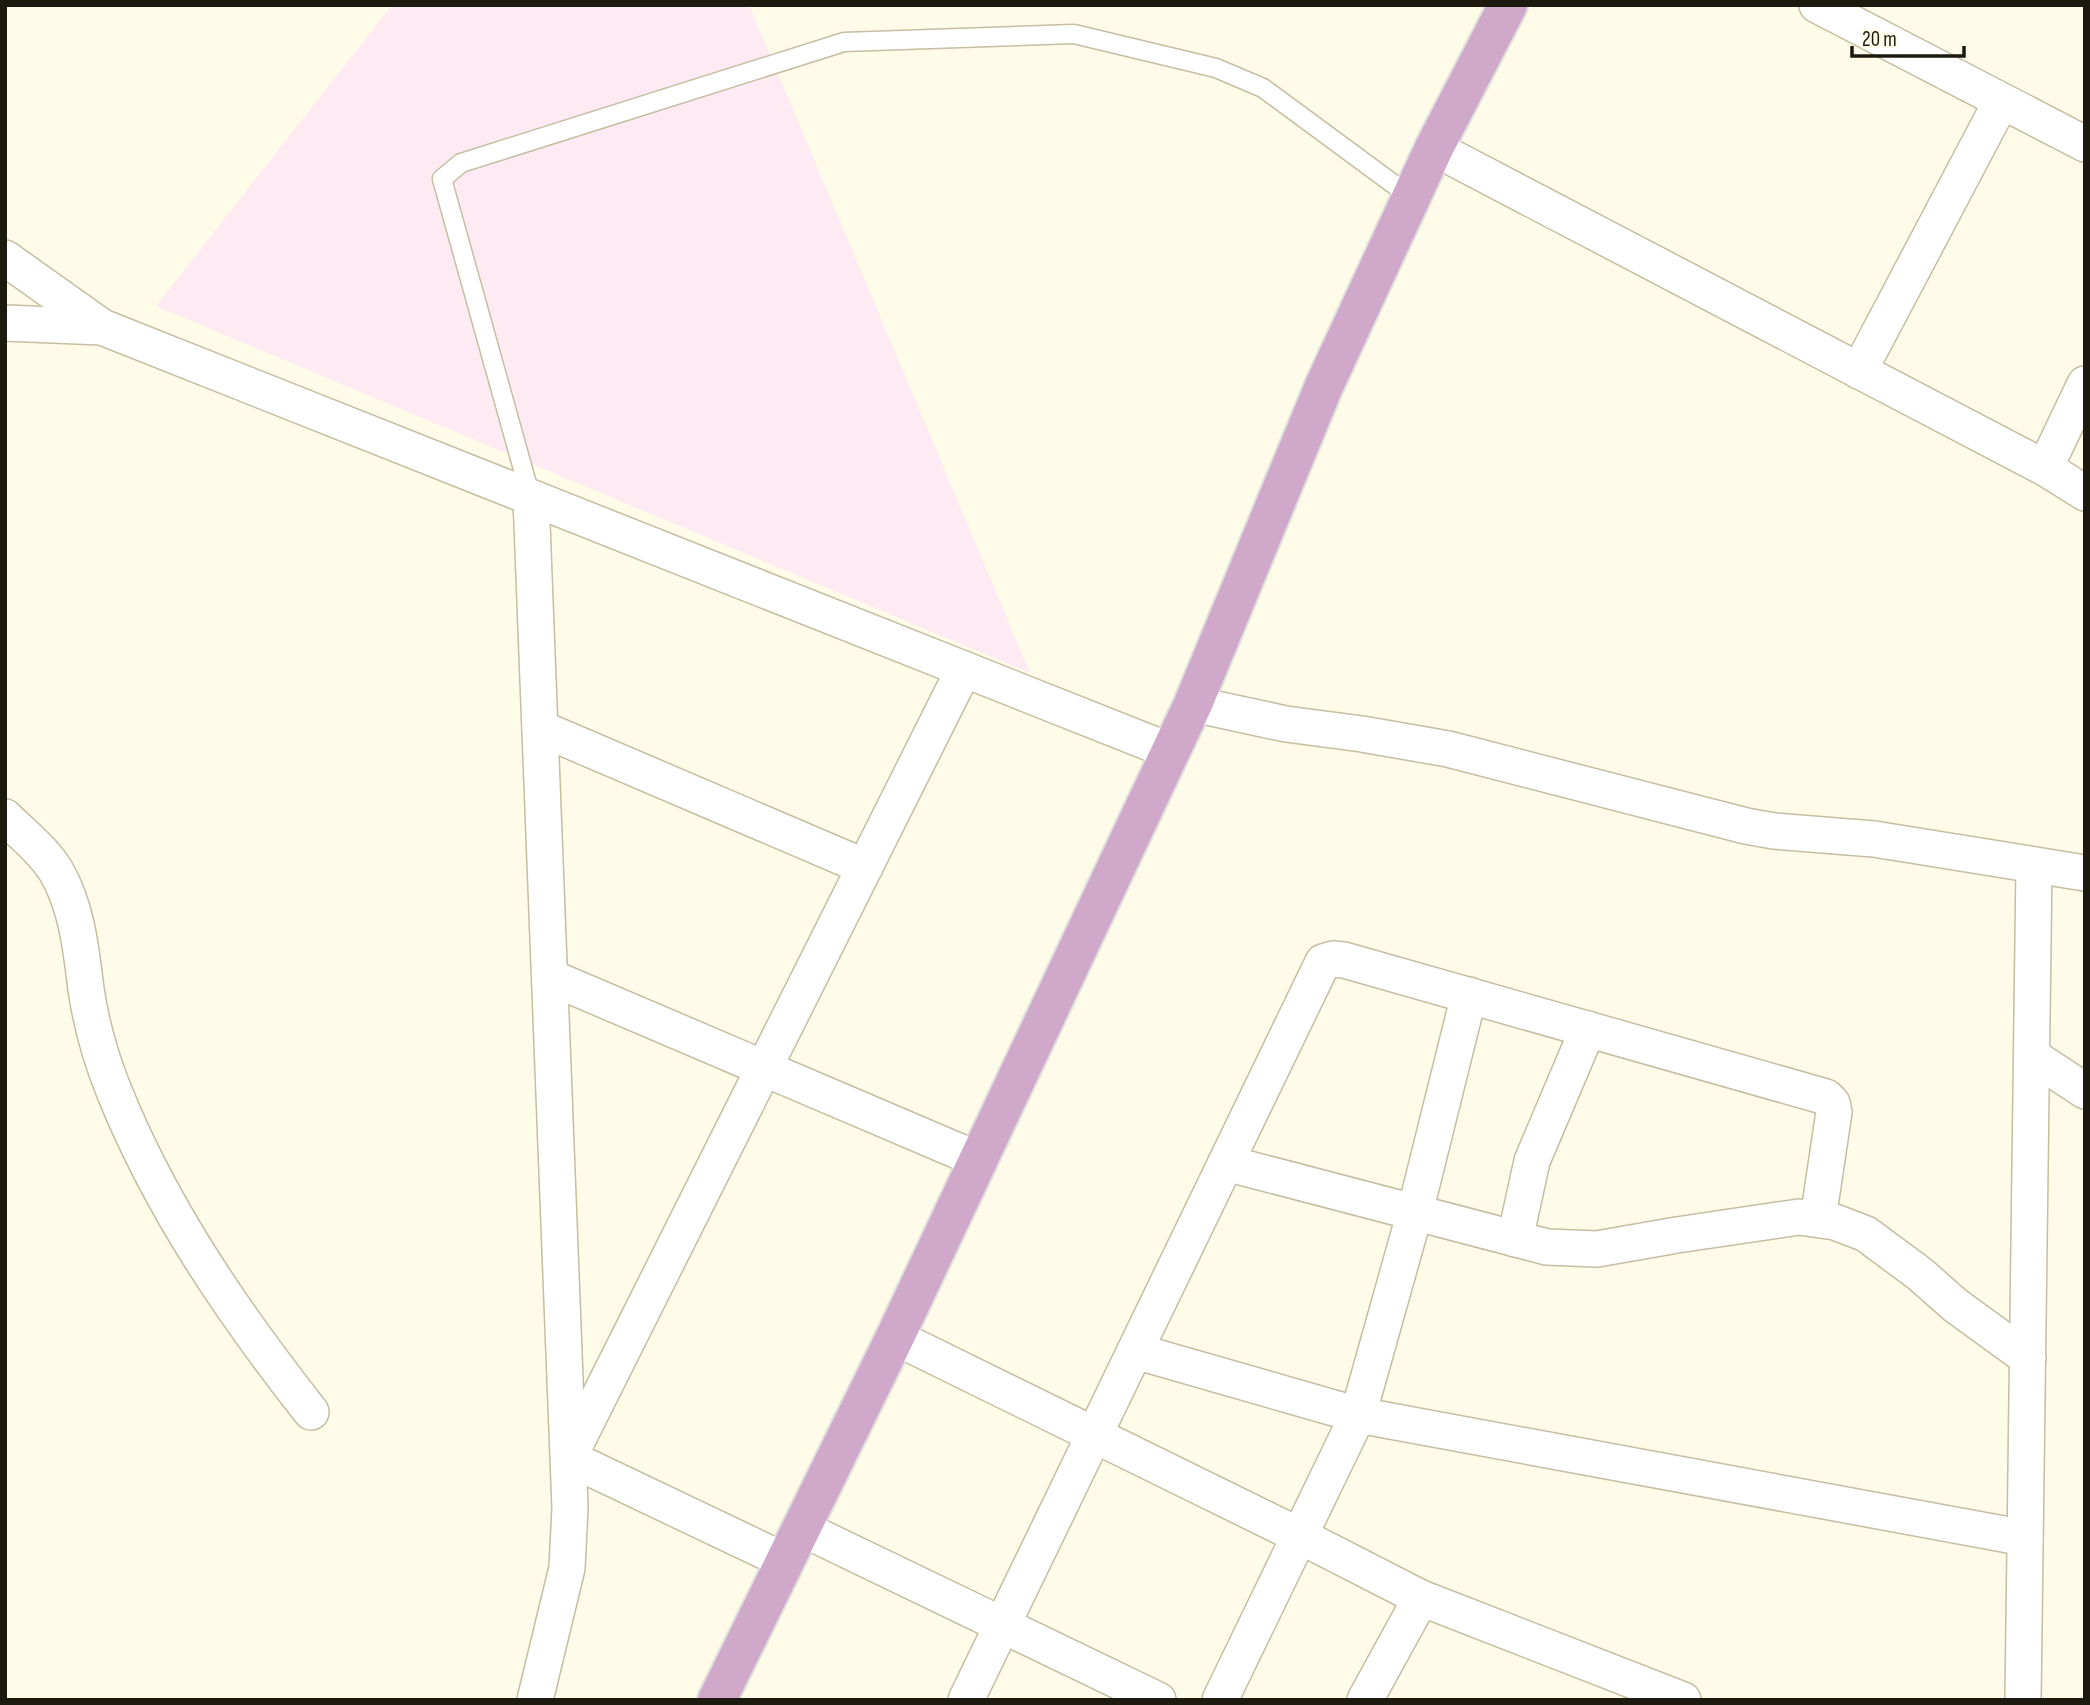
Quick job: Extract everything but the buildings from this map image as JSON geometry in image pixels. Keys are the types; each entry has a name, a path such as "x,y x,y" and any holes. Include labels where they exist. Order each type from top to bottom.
{"main road":[{"path":"718,1700 895,1337 1193,704 1324,386 1434,148 1508,5"}],"street":[{"path":"1817,5 2085,144"},
{"path":"1859,371 2000,102"},
{"path":"1434,148 2045,468 2085,493"},
{"path":"5,258 102,327 1170,751"},
{"path":"5,323 102,327"},
{"path":"2045,468 2085,384"},
{"path":"531,498 570,1508 568,1568 535,1700"},
{"path":"569,1458 964,669"},
{"path":"1193,704 1286,724 1448,749 1746,826 1774,831 1874,839 2085,873"},
{"path":"540,728 865,867"},
{"path":"5,817 40,851 55,871 68,899 78,931 86,991 97,1040 113,1088 137,1144 182,1229 234,1309 311,1412"},
{"path":"2023,1700 2034,865"},
{"path":"966,1700 1323,962 1344,960 1826,1097 1832,1103 1834,1112 1818,1219"},
{"path":"550,977 979,1160"},
{"path":"1220,1700 1358,1416 1415,1212 1469,995"},
{"path":"1515,1239 1532,1161 1588,1029"},
{"path":"2032,1056 2085,1091"},
{"path":"1226,1163 1547,1247 1597,1249 1799,1217 1835,1222 1866,1234 1920,1274 1955,1305 2028,1358"},
{"path":"895,1337 1421,1598 1683,1700"},
{"path":"1135,1351 1358,1416 2025,1538"},
{"path":"569,1458 1002,1625 1158,1700"},
{"path":"1365,1700 1421,1598"}],"lane":[{"path":"531,498 442,179 461,163 844,42 1074,34 1216,68 1263,88 1411,197"}],"shaded area":[{"path":"392,5 749,5 1030,673 156,306"}]}
